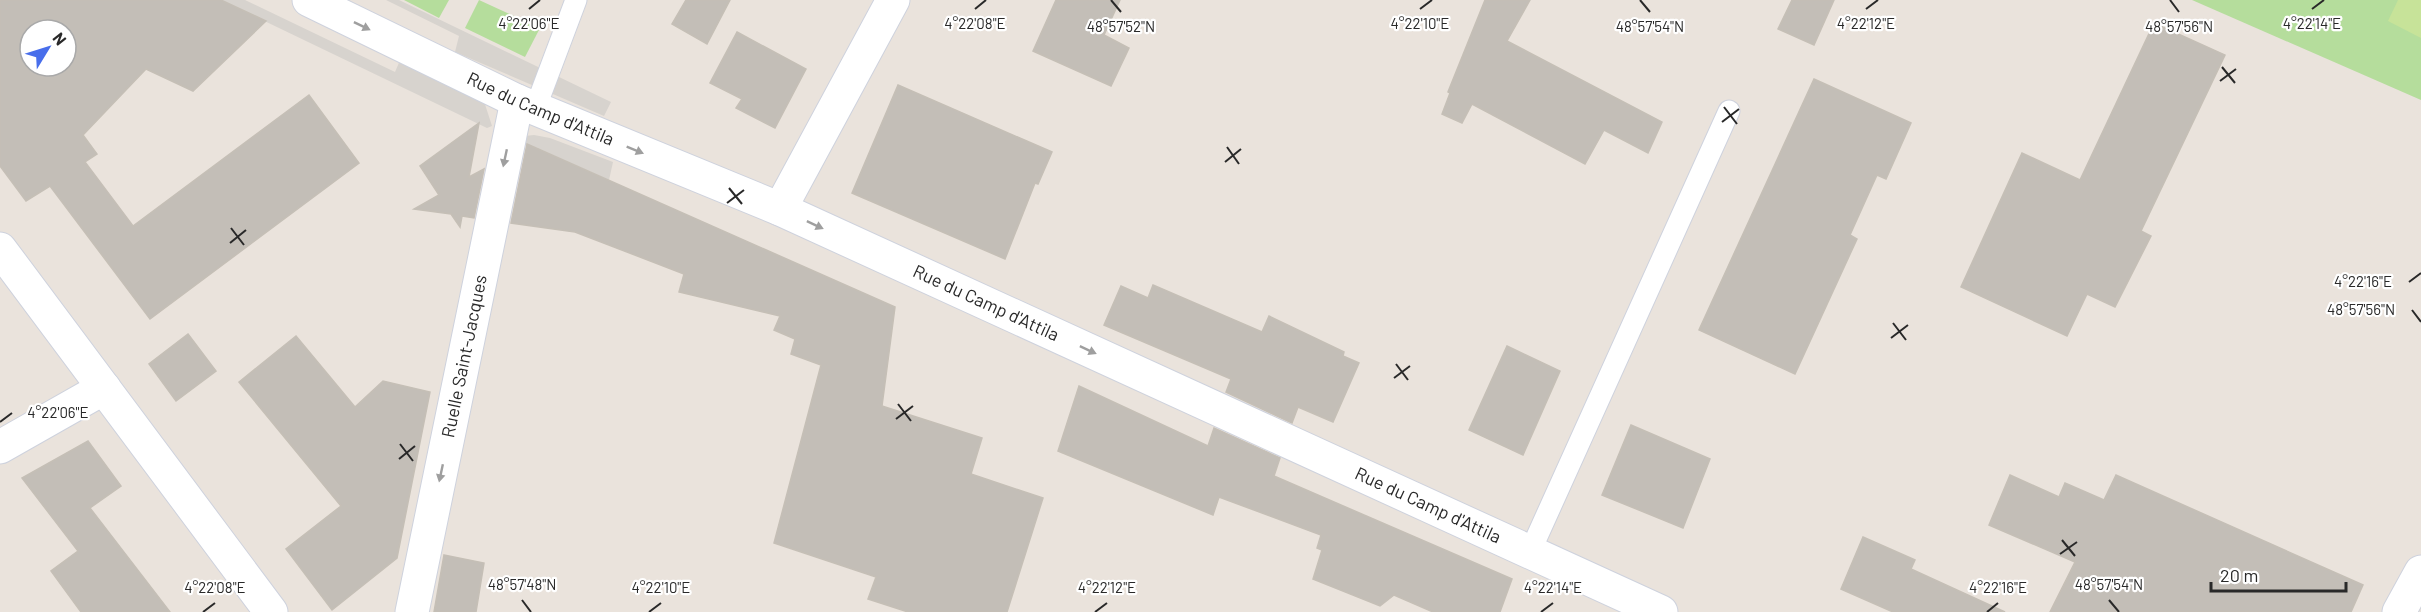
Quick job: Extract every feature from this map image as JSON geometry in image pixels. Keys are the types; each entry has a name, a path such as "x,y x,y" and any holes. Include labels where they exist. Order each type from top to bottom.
{"street":[{"name":"Rue du Camp d'Attila","path":"309,0 526,105 780,209 1661,612"},
{"path":"780,209 893,0"},
{"name":"Ruelle Saint-Jacques","path":"412,612 526,105"},
{"path":"0,249 271,612"},
{"path":"0,447 104,388"},
{"path":"2399,612 2421,572"}],"lane":[{"path":"526,105 576,0"},
{"path":"1530,552 1729,111"}],"green space":[{"path":"404,0 449,0 439,18"},
{"path":"479,0 540,28 525,57 465,28"},
{"path":"2192,0 2421,0 2421,100"},
{"path":"2398,0 2421,0 2421,38 2388,21"}],"shaded area":[{"path":"221,0 245,0 395,72 401,58 482,95 492,126 487,128"},
{"path":"386,0 399,0 611,102 604,116 455,52 459,36"},
{"path":"525,136 550,138 613,162 609,180 527,144 518,149"}],"building":[{"path":"0,0 221,0 266,21 193,91 146,69 83,135 97,154 85,162 133,226 309,95 359,163 150,319 50,186 26,201 0,166"},
{"path":"686,0 730,0 707,44 672,24"},
{"path":"1056,0 1120,0 1104,35 1129,48 1111,86 1033,51"},
{"path":"1485,0 1530,0 1507,41 1662,122 1648,153 1604,130 1585,164 1472,104 1462,123 1442,114 1450,93 1448,92"},
{"path":"1792,0 1834,0 1814,45 1778,29"},
{"path":"2154,23 2225,55 2141,231 2151,236 2115,307 2087,294 2067,336 1961,287 2022,153 2080,180"},
{"path":"737,32 806,69 775,128 736,108 742,99 710,83"},
{"path":"1814,79 1911,123 1886,179 1877,175 1850,235 1857,239 1795,374 1699,330"},
{"path":"898,85 1052,152 1038,184 1035,183 1005,259 852,193"},
{"path":"479,123 469,177 484,169 474,218 462,216 460,227 451,214 414,209 439,195 420,166"},
{"path":"527,144 895,307 882,406 982,438 971,474 1043,498 1007,612 908,612 868,599 876,577 774,543 821,365 791,354 795,339 774,330 780,316 679,292 684,274 575,232 511,223"},
{"path":"1153,285 1262,332 1269,316 1344,352 1343,356 1359,363 1333,422 1298,407 1292,423 1226,392 1231,379 1104,325 1121,286 1148,298"},
{"path":"188,334 216,371 176,401 149,364"},
{"path":"296,336 355,407 383,381 430,392 397,558 332,610 286,549 341,506 239,382"},
{"path":"1507,346 1560,371 1523,455 1469,430"},
{"path":"1079,386 1208,446 1214,428 1280,458 1274,476 1512,579 1500,612 1433,612 1394,595 1380,606 1313,579 1322,550 1317,548 1321,535 1219,497 1213,515 1058,451"},
{"path":"1631,425 1710,459 1683,528 1602,495"},
{"path":"88,441 121,486 90,508 170,612 81,612 51,571 78,551 22,478"},
{"path":"2010,475 2059,497 2065,483 2104,500 2116,475 2363,585 2351,612 2050,612 2075,562 1989,525"},
{"path":"1863,537 1915,560 1911,569 2005,612 1893,612 1841,589"},
{"path":"444,555 484,563 476,612 434,612"}]}
